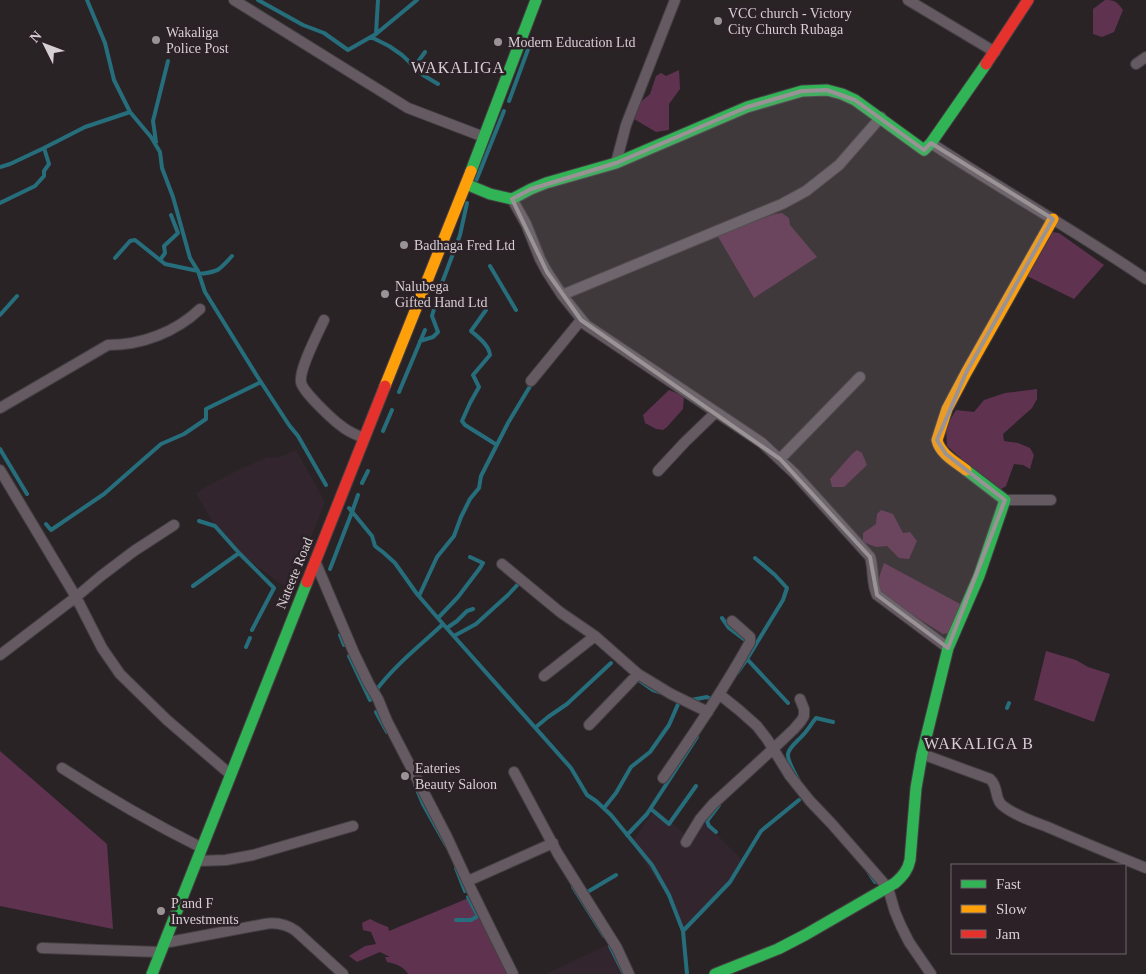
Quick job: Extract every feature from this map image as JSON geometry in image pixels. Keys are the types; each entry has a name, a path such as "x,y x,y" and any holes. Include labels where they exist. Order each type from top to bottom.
{"street":[{"path":"234,0 408,108 484,138"},
{"name":"Nateete Road","path":"152,974 466,184 536,0"},
{"path":"616,163 626,125 675,0"},
{"path":"908,0 995,52"},
{"path":"466,184 490,194 512,199 546,182 616,163 747,107 802,91 827,90 855,100 924,150 931,143 995,52 1028,0"},
{"path":"1136,64 1146,57"},
{"path":"562,295 782,204 806,191 838,165 881,117"},
{"path":"931,143 1146,279"},
{"path":"512,199 526,224 540,259 562,295 581,320 592,330 762,443 780,459 870,557 872,582 877,595 948,648"},
{"path":"1051,500 1005,500 940,449 937,440 948,410 966,373 1053,219"},
{"path":"0,408 108,346 148,340 190,319 200,309"},
{"path":"324,320 304,364 301,382 305,391 340,425 351,433 364,438"},
{"path":"531,381 581,320"},
{"path":"780,459 860,377"},
{"path":"658,471 716,413"},
{"path":"0,470 76,596 102,648 120,674 167,720 230,775"},
{"path":"715,974 778,949 805,935 888,888 902,877 908,869 915,797 922,754 948,648 979,576 1005,500"},
{"path":"0,655 134,551 174,525"},
{"path":"315,561 354,653 447,837 513,974"},
{"path":"502,564 572,625 595,636 638,674 671,694 708,712"},
{"path":"663,778 735,670 750,642 750,637 732,621"},
{"path":"544,676 595,636"},
{"path":"588,725 638,674"},
{"path":"719,694 757,726 790,776 810,801 888,888 901,926 909,942 931,974"},
{"path":"686,842 710,807 801,721 804,716 804,709 800,700"},
{"path":"922,754 990,779 994,784 1000,803 1009,810 1146,868"},
{"path":"62,768 101,794 202,848"},
{"path":"514,772 573,880 617,948 629,974"},
{"path":"197,861 226,860 254,855 353,826"},
{"path":"468,881 553,843"},
{"path":"42,948 162,948 274,922 290,926 342,974"}],"highlighted area":[{"path":"827,90 855,100 924,150 931,143 1053,219 966,373 937,440 946,454 1005,500 948,648 877,595 870,557 780,459 581,320 547,272 512,199 531,189 616,163 747,107 802,91"}],"shaded area":[{"path":"1105,0 1116,2 1123,10 1114,32 1102,37 1093,34 1093,9"},
{"path":"679,70 680,89 669,104 669,130 656,132 634,119 636,106 650,94 656,76 661,73 666,76"},
{"path":"782,213 789,218 790,225 817,257 754,298 717,235"},
{"path":"1052,232 1059,233 1104,265 1074,299 1025,275"},
{"path":"1037,389 1037,399 1032,408 1003,434 1004,441 1018,443 1030,448 1034,455 1030,469 1023,465 1014,464 1006,486 998,491 947,446 946,427 956,410 974,412 984,400 1005,393"},
{"path":"669,390 684,396 683,409 663,430 656,429 645,423 643,415"},
{"path":"296,450 325,502 290,590 239,553 215,526 196,493 240,469 268,457 277,458"},
{"path":"857,450 862,453 867,465 844,487 832,487 830,479"},
{"path":"881,510 893,514 903,533 910,532 917,541 909,559 899,558 887,546 876,547 863,542 863,533 876,524 877,514"},
{"path":"884,563 962,605 948,633 943,634 883,596 879,583"},
{"path":"1046,651 1076,660 1088,667 1110,674 1094,722 1034,700"},
{"path":"0,751 107,844 113,929 0,906"},
{"path":"655,808 687,836 690,845 705,823 741,859 738,869 730,881 682,929 666,894 632,843"},
{"path":"471,897 507,974 408,974 399,966 387,962 385,957 390,957 380,952 357,962 349,956 365,946 376,944 371,932 363,930 362,923 370,919 388,927 389,931"},
{"path":"610,944 622,974 546,974 605,946"}],"waterway":[{"path":"87,0 105,43 114,80 130,112 151,137 160,152 162,168 173,197 190,258 198,271 205,292 257,376 298,436 326,485"},
{"path":"258,0 303,25 324,33 348,50 376,34 417,0"},
{"path":"376,34 378,0"},
{"path":"371,37 402,55 423,75 438,84"},
{"path":"509,101 530,44"},
{"path":"413,64 415,66 425,52"},
{"path":"156,142 153,121 168,61"},
{"path":"476,181 504,111"},
{"path":"0,167 10,164 85,127 130,112"},
{"path":"0,203 35,186 44,176 44,171 49,164 44,148"},
{"path":"442,283 460,235 467,203"},
{"path":"160,260 165,253 164,246 178,233 171,215"},
{"path":"115,258 130,241 135,240 165,264 198,271"},
{"path":"199,274 218,270 232,256"},
{"path":"490,266 516,310"},
{"path":"420,341 433,337 438,332 432,316 438,295"},
{"path":"0,315 17,296"},
{"path":"486,310 471,331 485,345 490,355 473,375 479,387 462,421 465,425 497,445"},
{"path":"399,392 425,330"},
{"path":"46,524 51,530 104,494 161,444 184,434 206,419 206,409 261,382"},
{"path":"419,596 437,557 454,536 461,517 470,499 479,488 481,476 508,423 532,383"},
{"path":"383,431 392,410"},
{"path":"0,449 27,494"},
{"path":"362,483 368,471"},
{"path":"330,569 358,495"},
{"path":"349,508 372,536 375,546 395,563 417,594 571,768 587,795 611,815 652,865 669,895 683,931 687,974"},
{"path":"193,586 239,553 215,526 199,521"},
{"path":"239,553 274,588 252,630"},
{"path":"438,618 458,597 483,563 470,557"},
{"path":"737,673 783,600 787,588 755,558"},
{"path":"454,636 476,624 520,582"},
{"path":"447,628 467,611 473,609"},
{"path":"722,618 729,628 745,640"},
{"path":"378,692 377,689 392,671 443,624"},
{"path":"340,635 344,645"},
{"path":"246,647 250,638"},
{"path":"349,656 370,700"},
{"path":"747,659 788,703"},
{"path":"536,727 567,704 611,663"},
{"path":"636,678 653,690 662,693"},
{"path":"691,700 707,697 713,700"},
{"path":"604,808 616,793 631,767 650,752 669,725 679,702 678,700"},
{"path":"1007,708 1009,703"},
{"path":"376,712 387,732"},
{"path":"799,781 789,760 788,754 790,749 816,718 833,722"},
{"path":"627,835 647,814 697,737"},
{"path":"415,785 423,804 446,845"},
{"path":"651,809 669,824 696,786"},
{"path":"683,931 730,882 761,831 799,800"},
{"path":"716,832 709,826 707,821 719,805"},
{"path":"456,868 465,891"},
{"path":"869,873 875,882 880,881"},
{"path":"584,894 616,875"},
{"path":"573,887 604,936"},
{"path":"456,920 471,920 478,916 468,897"},
{"path":"610,946 624,974"}],"traffic: fast":[{"path":"471,171 536,0"},
{"path":"466,184 490,194 512,199 546,183 616,163 747,107 802,91 827,90 855,100 924,150 931,143 986,64"},
{"path":"715,974 778,949 805,935 895,883 906,870 910,860 916,788 922,754 948,648 979,576 1005,500 966,470"},
{"path":"152,974 307,582"}],"traffic: slow":[{"path":"385,386 471,171"},
{"path":"966,470 945,454 937,440 947,409 1053,219"}],"traffic: jam":[{"path":"986,64 1028,0"},
{"path":"307,582 385,386"}],"place":[{"name":"VCC church - Victory City Church Rubaga","path":"718,21"},
{"name":"Wakaliga Police Post","path":"156,40"},
{"name":"Modern Education Ltd","path":"498,42"},
{"name":"Badhaga Fred Ltd","path":"404,245"},
{"name":"Nalubega Gifted Hand Ltd","path":"385,294"},
{"name":"Eateries Beauty Saloon","path":"405,776"},
{"name":"P and F Investments","path":"161,911"}],"district":[{"name":"WAKALIGA","path":"458,67"},
{"name":"WAKALIGA B","path":"979,743"}]}
